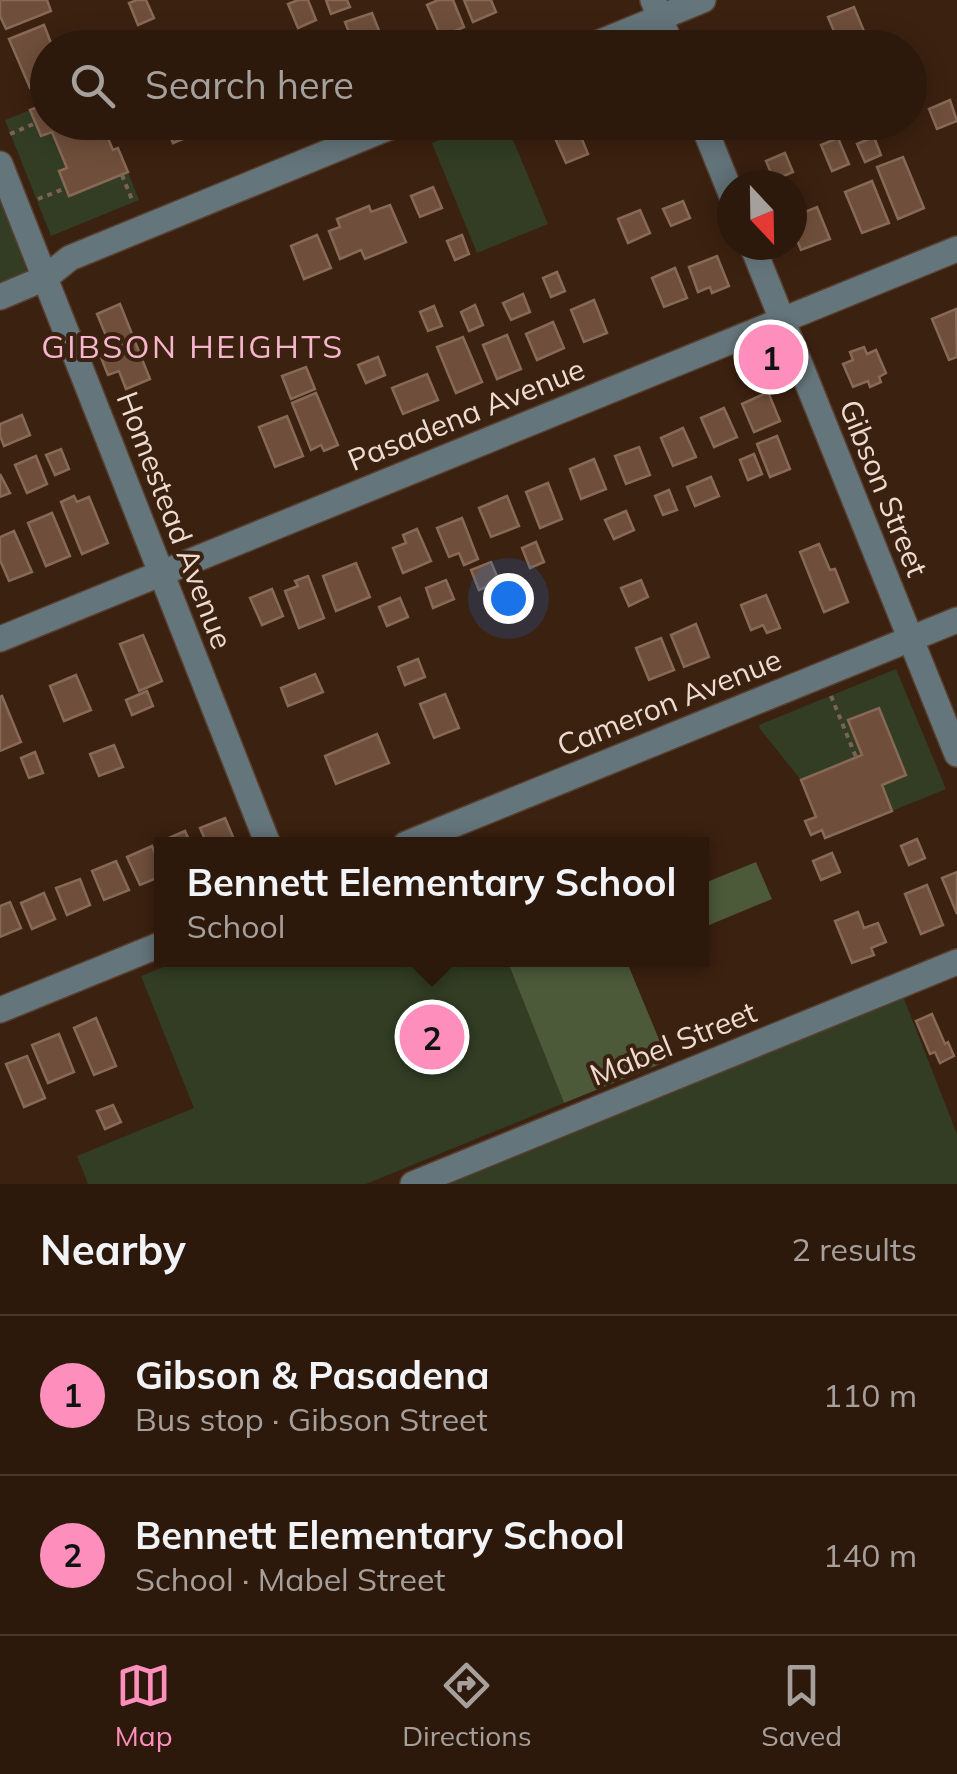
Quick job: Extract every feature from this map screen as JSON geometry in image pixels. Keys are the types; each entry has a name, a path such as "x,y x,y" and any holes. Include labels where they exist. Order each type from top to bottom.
{"street":[{"path":"618,30 656,9 703,0"},
{"path":"0,296 45,278 70,258 358,140"},
{"path":"709,140 721,170"},
{"name":"Homestead Avenue","path":"0,164 265,837"},
{"name":"Pasadena Avenue","path":"0,639 957,249"},
{"name":"Gibson Street","path":"758,260 957,754"},
{"name":"Cameron Avenue","path":"423,837 957,620"},
{"path":"0,1010 154,947"},
{"name":"Mabel Street","path":"413,1184 957,962"}],"path":[{"path":"10,134 30,126"},
{"path":"122,175 133,202"},
{"path":"36,200 66,188"},
{"path":"831,696 856,757"}],"green space":[{"path":"30,110 30,140 55,140 67,168 59,172 69,196 128,172 139,200 51,236 5,120"},
{"path":"513,140 548,224 477,253 432,143"},
{"path":"0,164 45,278 0,297"},
{"path":"896,669 946,789 892,811 882,785 906,775 878,708 848,720 862,755 801,780 760,729 759,725"},
{"path":"756,862 772,899 709,925 709,881"},
{"path":"164,967 510,967 564,1103 366,1184 88,1184 77,1156 194,1108 141,976"},
{"path":"510,967 629,967 668,1061 564,1103"},
{"path":"899,986 957,1134 957,1184 413,1184"}],"building":[{"path":"0,0 47,0 51,11 6,29 0,16"},
{"path":"146,0 154,18 138,25 129,3"},
{"path":"308,0 316,20 298,28 288,4"},
{"path":"326,0 347,0 350,7 331,14"},
{"path":"453,0 464,27 438,30 427,5"},
{"path":"464,0 491,0 496,12 473,22"},
{"path":"854,7 863,30 833,30 828,17"},
{"path":"372,13 379,30 348,30 345,22"},
{"path":"30,31 30,88 9,39"},
{"path":"950,100 957,121 937,129 929,109"},
{"path":"55,140 109,140 113,150 118,148 128,172 69,196 59,171 67,168"},
{"path":"556,140 582,140 588,154 566,163"},
{"path":"839,140 849,164 832,171 821,145"},
{"path":"875,140 881,155 865,162 857,144"},
{"path":"785,153 792,170 770,170 766,161"},
{"path":"903,157 924,208 898,219 877,167"},
{"path":"872,181 889,223 862,233 845,192"},
{"path":"433,187 442,208 420,217 411,196"},
{"path":"683,201 690,218 671,226 663,209"},
{"path":"390,205 406,242 365,259 361,250 340,259 329,231 340,227 337,219 369,206 371,212"},
{"path":"817,207 830,239 807,248 807,211"},
{"path":"640,210 650,233 628,243 618,219"},
{"path":"317,235 331,268 304,279 291,246"},
{"path":"462,235 469,254 455,260 447,241"},
{"path":"717,256 729,286 712,293 710,287 698,292 689,267"},
{"path":"675,268 687,298 664,307 652,278"},
{"path":"557,272 565,291 551,297 543,278"},
{"path":"523,294 530,312 511,320 503,303"},
{"path":"594,300 607,333 584,342 571,310"},
{"path":"120,304 150,379 126,389 119,371 108,375 100,355 112,350 97,314"},
{"path":"475,305 483,325 469,331 461,312"},
{"path":"434,306 442,326 428,331 420,312"},
{"path":"956,309 957,357 949,360 932,319"},
{"path":"553,322 564,348 537,360 526,334"},
{"path":"507,335 521,369 497,379 483,345"},
{"path":"463,337 482,382 456,393 437,347"},
{"path":"864,347 867,354 876,350 886,373 879,377 881,382 870,387 868,381 853,387 843,364 853,360 850,352"},
{"path":"378,357 385,375 366,383 358,365"},
{"path":"306,367 315,389 291,399 282,376"},
{"path":"427,374 438,400 403,414 392,388"},
{"path":"768,392 780,421 754,432 742,404"},
{"path":"316,393 338,445 324,451 321,445 311,450 292,403"},
{"path":"724,408 737,437 714,447 701,418"},
{"path":"22,415 30,435 4,446 0,424"},
{"path":"287,416 303,456 275,467 259,427"},
{"path":"683,428 696,457 673,466 661,438"},
{"path":"777,436 790,469 770,477 757,444"},
{"path":"639,447 650,475 626,484 615,456"},
{"path":"61,449 69,469 55,475 46,455"},
{"path":"754,454 762,474 748,480 740,460"},
{"path":"36,456 47,484 27,493 15,465"},
{"path":"594,459 606,489 581,499 570,469"},
{"path":"0,474 10,493 0,497"},
{"path":"711,477 719,496 695,506 687,487"},
{"path":"548,483 562,519 540,528 526,492"},
{"path":"669,490 677,510 663,515 655,496"},
{"path":"74,496 77,502 89,497 108,543 82,554 61,502"},
{"path":"507,496 519,526 491,537 479,508"},
{"path":"626,511 634,530 614,539 605,520"},
{"path":"52,513 70,556 46,566 28,523"},
{"path":"462,518 478,559 464,565 459,553 449,557 437,528"},
{"path":"417,529 431,561 403,573 393,548 406,543 403,535"},
{"path":"14,531 32,572 9,581 0,560 0,537"},
{"path":"536,542 544,562 530,568 522,548"},
{"path":"819,544 830,570 835,569 848,602 824,612 800,552"},
{"path":"491,562 499,581 479,590 471,570"},
{"path":"356,563 370,597 336,611 323,576"},
{"path":"308,576 324,618 299,628 285,591"},
{"path":"446,580 454,599 433,608 426,588"},
{"path":"641,580 648,597 629,606 621,588"},
{"path":"272,589 283,616 262,625 250,598"},
{"path":"766,595 780,628 767,633 763,625 751,630 741,605"},
{"path":"400,598 408,617 387,626 379,607"},
{"path":"696,624 709,657 684,667 671,635"},
{"path":"143,635 162,681 139,691 120,644"},
{"path":"661,638 674,670 649,680 636,648"},
{"path":"418,659 425,677 405,685 398,667"},
{"path":"315,674 323,692 288,706 281,688"},
{"path":"76,675 91,710 64,721 50,686"},
{"path":"147,691 153,706 132,715 126,700"},
{"path":"445,694 459,728 434,738 420,704"},
{"path":"0,697 21,742 0,751"},
{"path":"879,708 906,775 882,785 892,811 825,838 822,830 811,835 805,821 816,817 801,780 862,755 848,720"},
{"path":"377,734 389,763 336,784 325,756"},
{"path":"114,745 123,767 99,776 90,754"},
{"path":"35,752 43,773 29,778 21,758"},
{"path":"225,818 233,837 204,837 200,828"},
{"path":"917,839 925,858 909,865 901,846"},
{"path":"152,846 154,879 140,885 127,857"},
{"path":"832,853 840,872 821,880 813,861"},
{"path":"116,861 129,890 104,900 92,871"},
{"path":"957,872 957,914 942,878"},
{"path":"80,879 90,905 67,915 56,888"},
{"path":"927,885 943,925 921,934 905,894"},
{"path":"44,893 55,919 32,929 21,903"},
{"path":"10,902 21,928 0,937 0,906"},
{"path":"858,912 864,928 878,923 886,942 871,948 874,955 852,963 835,921"},
{"path":"932,1014 954,1056 940,1063 935,1052 930,1054 916,1021"},
{"path":"96,1018 116,1066 94,1075 74,1028"},
{"path":"59,1034 74,1072 48,1083 32,1045"},
{"path":"27,1056 45,1098 24,1107 6,1064"},
{"path":"113,1105 121,1122 105,1129 97,1111"}],"place":[{"name":"Gibson & Pasadena","path":"771,357"},
{"name":"Bennett Elementary School","path":"432,1037"}],"district":[{"name":"GIBSON HEIGHTS","path":"193,346"}]}
